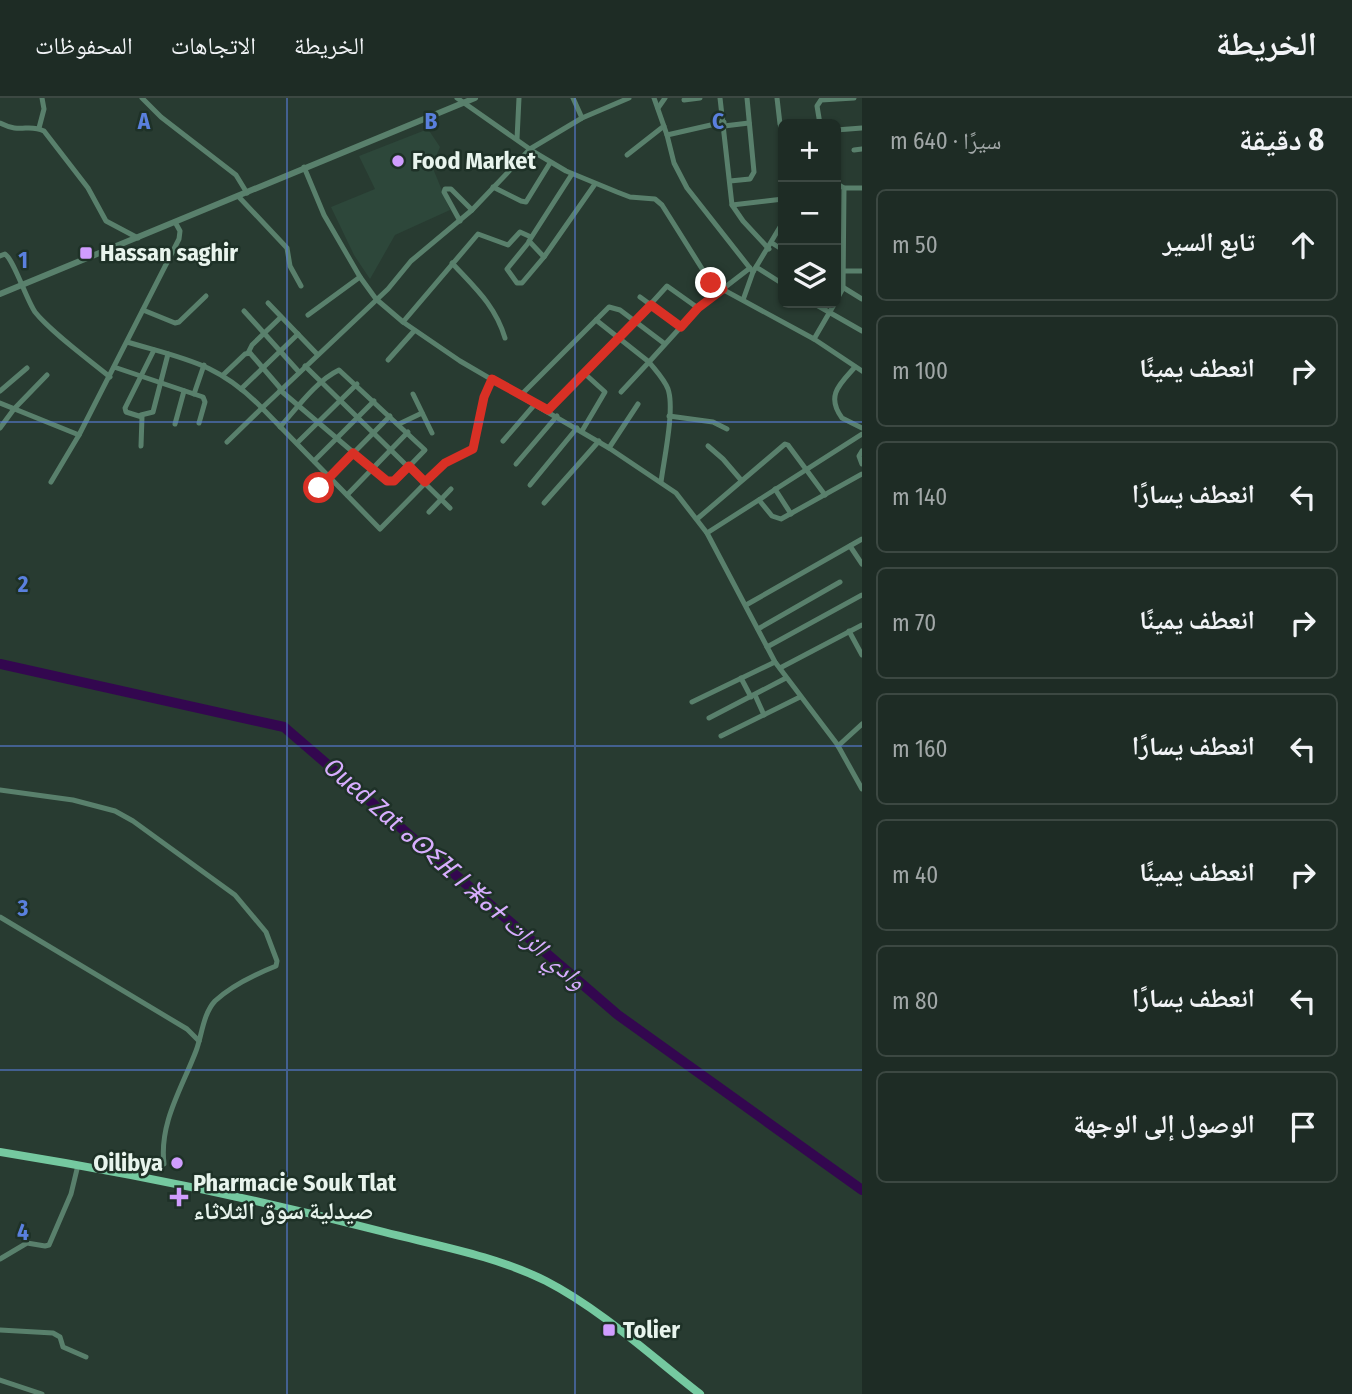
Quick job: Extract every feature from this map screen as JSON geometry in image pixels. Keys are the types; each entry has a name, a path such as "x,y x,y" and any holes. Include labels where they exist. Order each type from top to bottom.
{"main road":[{"path":"0,1152 246,1198 481,1256 519,1269 581,1303 700,1394"}],"street":[{"path":"39,128 44,109 42,98"},
{"path":"142,98 161,117 236,175 247,193"},
{"path":"457,98 550,163 631,197 655,199 662,205 711,283 814,339 862,371"},
{"path":"0,294 475,98"},
{"path":"517,139 519,98"},
{"path":"573,98 582,118"},
{"path":"654,98 674,163 687,188 753,269 778,282"},
{"path":"658,108 666,98"},
{"path":"684,100 700,98"},
{"path":"720,98 732,205 743,221 771,246 778,248"},
{"path":"730,181 750,179 753,176 747,98"},
{"path":"777,98 779,119"},
{"path":"819,119 817,106 821,100 854,98"},
{"path":"227,442 399,277 411,261 472,210 530,149 582,118 626,99"},
{"path":"0,123 15,131 39,128 44,131 88,188 106,221 138,238"},
{"path":"667,135 724,124 749,123"},
{"path":"627,155 664,127"},
{"path":"841,130 862,128"},
{"path":"854,150 862,149"},
{"path":"493,187 526,202 550,163"},
{"path":"304,167 324,215 376,299 414,331 610,448 676,493 707,533 775,662 838,746 862,789"},
{"path":"572,174 530,240 506,269 517,283 522,283 544,257 595,184"},
{"path":"841,186 862,188"},
{"path":"841,292 844,188"},
{"path":"460,220 444,192 445,189 452,189 472,210"},
{"path":"238,196 287,248 290,266 302,286"},
{"path":"732,205 778,200"},
{"path":"51,482 110,377 179,239 180,231 175,222"},
{"path":"403,322 478,234 508,245 520,232 544,257"},
{"path":"621,393 698,308 753,269 778,232"},
{"path":"0,256 5,254 10,257 21,286 37,314 110,377"},
{"path":"452,263 491,306 499,319 505,338"},
{"path":"743,300 753,269"},
{"path":"843,271 862,271"},
{"path":"308,315 360,277"},
{"path":"548,410 667,286 698,308"},
{"path":"843,288 862,299"},
{"path":"144,310 175,323 206,296"},
{"path":"640,297 681,327"},
{"path":"268,303 317,354"},
{"path":"521,395 609,307 612,306 665,344"},
{"path":"821,308 862,331"},
{"path":"814,339 832,308"},
{"path":"244,311 299,372"},
{"path":"223,375 248,353 252,345 281,317"},
{"path":"596,320 649,362 668,390 669,416 661,482"},
{"path":"388,360 414,331"},
{"path":"242,388 298,334"},
{"path":"128,342 204,365 242,388 380,529 445,463 473,449 484,397 492,379"},
{"path":"154,350 125,408 129,413 141,415 153,412 169,354"},
{"path":"248,353 298,407 391,482 425,449 339,370 322,382 298,407 280,426"},
{"path":"194,394 204,365"},
{"path":"305,366 450,508"},
{"path":"855,366 836,389 835,401 842,418 862,428"},
{"path":"114,367 205,398 199,423"},
{"path":"0,391 27,368"},
{"path":"530,485 579,430 605,392 584,373"},
{"path":"0,428 2,421 47,375"},
{"path":"297,443 357,384"},
{"path":"175,424 184,391"},
{"path":"413,394 432,433"},
{"path":"314,461 374,401"},
{"path":"0,403 79,435"},
{"path":"503,441 536,403"},
{"path":"610,448 638,404"},
{"path":"399,424 422,413"},
{"path":"141,415 141,446"},
{"path":"319,488 390,416"},
{"path":"516,464 557,416"},
{"path":"669,416 713,422 727,429"},
{"path":"347,495 408,432"},
{"path":"707,533 862,434"},
{"path":"544,503 598,441"},
{"path":"697,519 785,444 825,495"},
{"path":"708,446 741,481"},
{"path":"862,451 859,456 862,464"},
{"path":"759,499 776,519 781,519 862,474"},
{"path":"429,512 451,489"},
{"path":"775,489 791,514"},
{"path":"747,605 862,539"},
{"path":"850,546 862,564"},
{"path":"758,629 841,582"},
{"path":"768,648 862,595"},
{"path":"780,668 862,625"},
{"path":"849,631 862,655"},
{"path":"692,702 775,662"},
{"path":"741,678 764,715"},
{"path":"709,718 786,678"},
{"path":"722,736 800,697"},
{"path":"838,746 862,724"},
{"path":"0,790 74,800 115,811 133,821 235,895 266,932 277,961 276,966 258,973 215,1001 206,1016 169,1117 162,1152 164,1164"},
{"path":"0,917 187,1030 199,1041"},
{"path":"0,1259 27,1243 49,1245 71,1194 78,1165"},
{"path":"0,1329 53,1333 60,1336 63,1347 86,1357"},
{"path":"0,1380 42,1394"}],"shaded area":[{"path":"428,129 440,147 432,166 450,210 395,235 370,279 354,255 331,207 375,189 359,156"}],"waterway":[{"name":"Oued Zat ⴰⵙⵉⴼ ⵏ ⵥⴰⵜ وادي الزات","path":"0,664 284,727 618,1015 862,1190"}],"place":[{"name":"Food Market","path":"398,161"},
{"name":"Hassan saghir","path":"86,253"},
{"name":"Oilibya","path":"177,1163"},
{"name":"Pharmacie Souk Tlat صيدلية سوق الثلاثاء","path":"179,1197"},
{"name":"Tolier","path":"609,1330"}],"route":[{"path":"319,488 353,453 387,481 394,481 409,466 425,482 445,463 473,449 484,397 492,379 548,410 651,305 681,327 698,308 723,289 711,283"}]}
